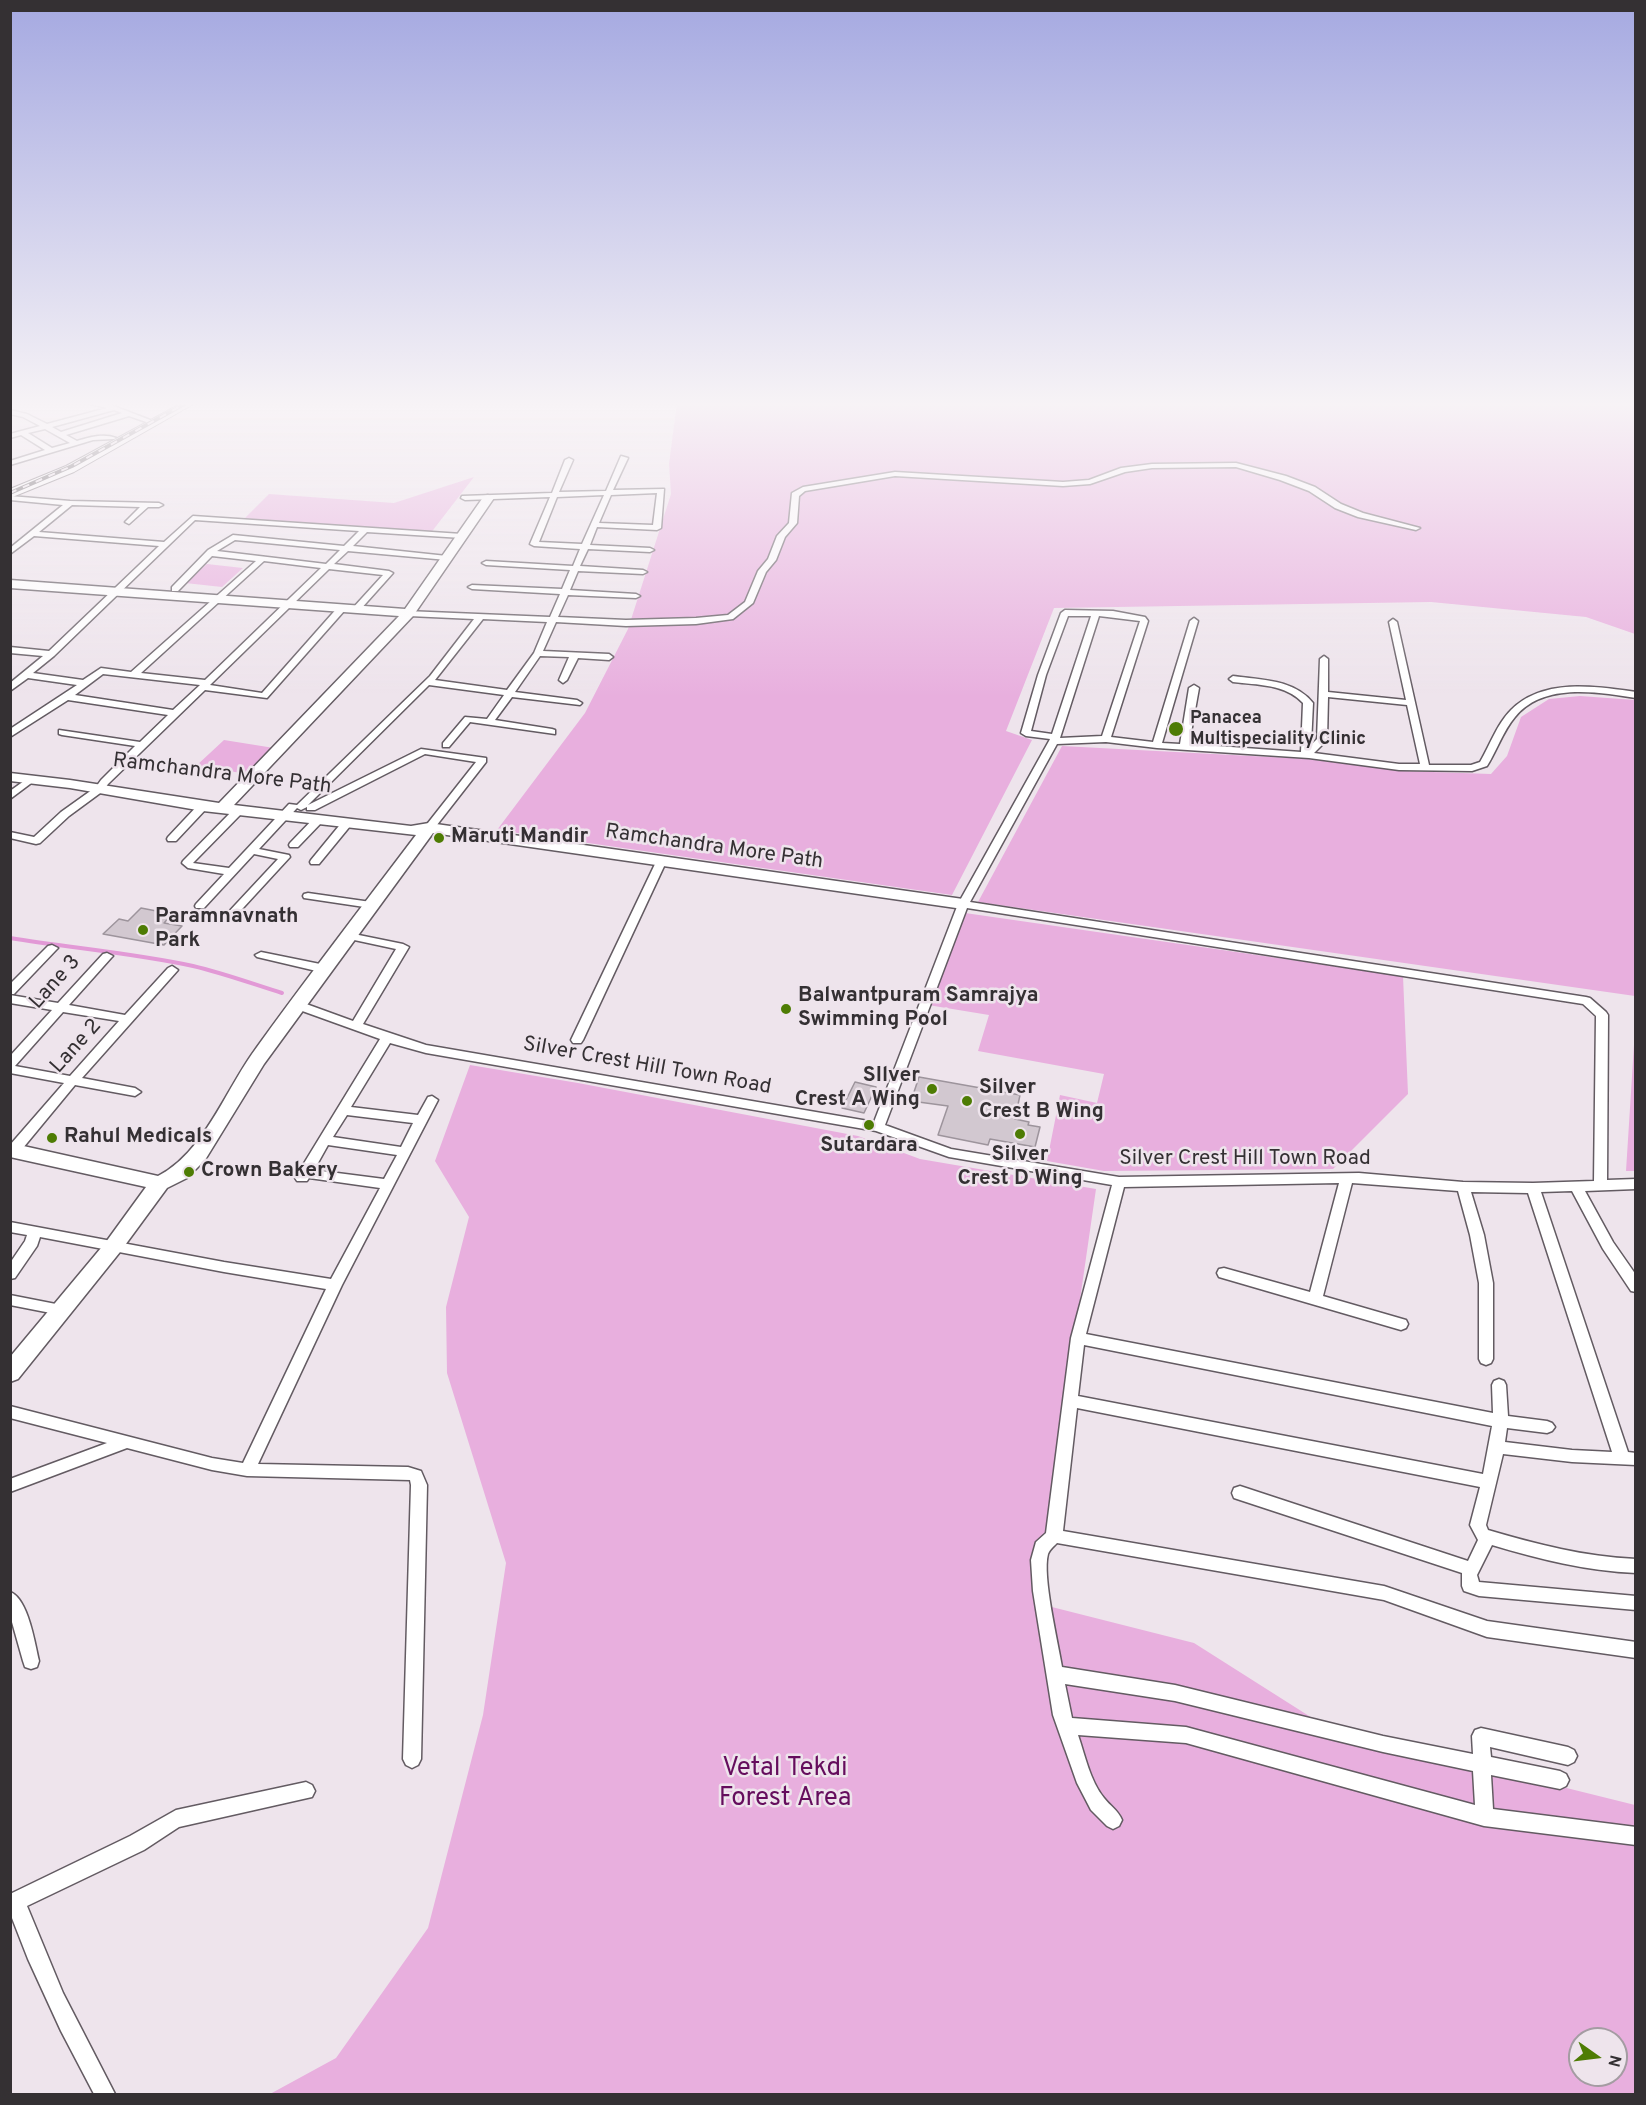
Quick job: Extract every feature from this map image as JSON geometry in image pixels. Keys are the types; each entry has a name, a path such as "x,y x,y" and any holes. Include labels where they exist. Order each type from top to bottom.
{"street":[{"path":"46,500 159,505"},
{"path":"232,872 190,865 231,806 409,613 486,500"},
{"path":"553,500 534,544 651,550"},
{"path":"489,723 538,653 606,500"},
{"path":"595,525 657,528 660,500"},
{"path":"10,584 349,609 553,621 696,621 730,617 749,603 762,571 772,560 781,536 793,523 795,500"},
{"path":"1329,500 1361,514 1416,528"},
{"path":"10,552 70,503"},
{"path":"129,522 146,505"},
{"path":"10,688 51,654 190,520 198,517 462,536"},
{"path":"304,544 322,527"},
{"path":"10,835 36,841 64,814 102,785 364,530"},
{"path":"34,534 165,544"},
{"path":"175,589 210,554 233,537 447,558"},
{"path":"10,539 25,540"},
{"path":"10,734 45,709 67,697 101,671 134,674 264,696 349,609 389,573 210,554"},
{"path":"134,674 261,560"},
{"path":"486,563 643,572"},
{"path":"472,587 636,596"},
{"path":"1106,739 1145,620 1113,614 1065,613 1042,675 1026,733 1055,739 1106,739 1157,745 1306,755 1399,767 1472,768 1484,764 1514,712 1545,694 1557,691 1588,690 1635,695"},
{"path":"878,1127 963,904 1055,739 1096,614"},
{"path":"200,906 252,851 302,811 433,678 480,617"},
{"path":"1157,745 1194,621"},
{"path":"1393,622 1425,767"},
{"path":"10,650 51,654"},
{"path":"538,653 609,657"},
{"path":"563,680 574,655"},
{"path":"1306,755 1322,740 1325,694 1324,659"},
{"path":"27,675 84,683"},
{"path":"1233,679 1290,690 1303,697 1308,703 1306,755"},
{"path":"427,682 577,703"},
{"path":"1184,747 1194,688"},
{"path":"1325,694 1411,703"},
{"path":"67,697 176,713"},
{"path":"446,746 468,719 552,732"},
{"path":"62,732 144,745"},
{"path":"10,1373 113,1247 160,1183 180,1173 198,1155 258,1060 427,828 483,760 424,751 302,811"},
{"name":"Ramchandra More Path","path":"10,770 231,806"},
{"name":"Ramchandra More Path","path":"10,777 102,785 203,806 231,806 420,820 427,828"},
{"path":"10,796 32,779"},
{"path":"172,839 203,806"},
{"path":"294,845 302,811"},
{"name":"Ramchandra More Path","path":"302,811 347,823 411,831 427,828 963,904"},
{"path":"315,862 347,823"},
{"path":"228,918 285,857 252,851"},
{"path":"577,1040 661,862"},
{"path":"308,896 371,905"},
{"path":"963,904 1591,1003 1602,1015 1600,1185"},
{"path":"349,936 403,947 356,1026"},
{"path":"10,991 52,948"},
{"path":"261,955 325,969"},
{"name":"Lane 3","path":"10,1064 107,956"},
{"name":"Lane 2","path":"12,1150 172,970"},
{"path":"10,999 128,1019"},
{"name":"Silver Crest Hill Town Road","path":"298,1005 387,1038 438,1051 878,1127 949,1153 1119,1182 1347,1178 1428,1182 1463,1187 1533,1188 1600,1185 1634,1187"},
{"path":"387,1038 303,1176 388,1184"},
{"path":"10,1069 135,1092"},
{"path":"247,1470 335,1285 432,1100"},
{"path":"343,1110 421,1120"},
{"path":"325,1140 404,1152"},
{"path":"12,1150 160,1183"},
{"path":"1315,1300 1347,1178"},
{"path":"1113,1820 1097,1804 1086,1783 1066,1726 1041,1591 1039,1560 1042,1547 1054,1536 1078,1338 1119,1182"},
{"path":"1576,1186 1608,1245 1635,1287"},
{"path":"1463,1187 1477,1235 1486,1283 1486,1359"},
{"path":"1494,1447 1572,1456 1629,1459 1533,1188"},
{"path":"10,1227 335,1285"},
{"path":"10,1274 32,1242 34,1231"},
{"path":"1224,1273 1401,1324"},
{"path":"10,1300 61,1310"},
{"path":"1078,1338 1500,1421 1547,1427"},
{"path":"1499,1385 1502,1399 1500,1421 1478,1524 1482,1535 1543,1553 1612,1565 1635,1566"},
{"path":"1071,1401 1488,1482"},
{"path":"10,1412 212,1464 247,1470 408,1473 418,1480 412,1759"},
{"path":"10,1486 127,1442"},
{"path":"1240,1493 1472,1569"},
{"path":"1054,1536 1384,1593 1487,1629 1635,1650"},
{"path":"1487,1538 1472,1569 1468,1582 1470,1586 1479,1589 1635,1603"},
{"path":"10,1599 18,1612 32,1661"},
{"path":"1055,1674 1175,1693 1383,1744 1560,1780"},
{"path":"1066,1726 1186,1736 1484,1817 1635,1836"},
{"path":"1484,1817 1480,1736 1568,1756"},
{"path":"105,2094 65,2022 13,1903 136,1843 176,1819 306,1791"}],"green space":[{"path":"263,500 356,500 394,503 403,500 456,500 430,534 244,519"},
{"path":"669,500 1635,500 1635,634 1586,617 1431,602 1054,608 1006,731 1032,740 952,895 497,830 585,713 628,629"},
{"path":"207,564 243,568 222,587 185,583"},
{"path":"1580,696 1635,700 1635,996 978,902 1062,746 1308,759 1402,771 1491,774 1507,756 1521,717 1549,699"},
{"path":"224,740 274,748 248,774 196,766"},
{"path":"965,913 1403,976 1408,1094 1333,1169 1104,1171 1047,1161 1060,1095 1097,1103 1104,1074 978,1051 989,1015 928,1005"},
{"path":"1635,1029 1635,1171 1626,1171"},
{"name":"Vetal Tekdi Forest Area","path":"470,1065 858,1136 920,1159 1096,1189 1036,1603 1194,1643 1339,1735 1635,1805 1635,2094 270,2094 336,2058 428,1928 483,1715 506,1563 447,1373 446,1307 469,1217 435,1161"}],"building":[{"name":"Paramnavnath Park","path":"141,908 172,914 164,923 182,926 164,945 103,934 119,919 128,921"},
{"path":"919,1077 1020,1095 1015,1119 1040,1127 1035,1147 990,1139 988,1145 938,1135 948,1106 911,1101"},
{"path":"855,1082 876,1087 864,1113 842,1108"}],"waterway":[{"path":"10,938 193,966 282,993"}],"place":[{"name":"Panacea Multispeciality Clinic","path":"1176,729"},
{"name":"Maruti Mandir","path":"439,838"},
{"name":"Paramnavnath Park","path":"143,930"},
{"name":"Balwantpuram Samrajya Swimming Pool","path":"786,1009"},
{"name":"SIlver Crest A Wing","path":"932,1089"},
{"name":"Silver Crest B Wing","path":"967,1101"},
{"name":"Sutardara","path":"869,1125"},
{"name":"Silver Crest D Wing","path":"1020,1134"},
{"name":"Rahul Medicals","path":"52,1138"},
{"name":"Crown Bakery","path":"189,1172"}]}
